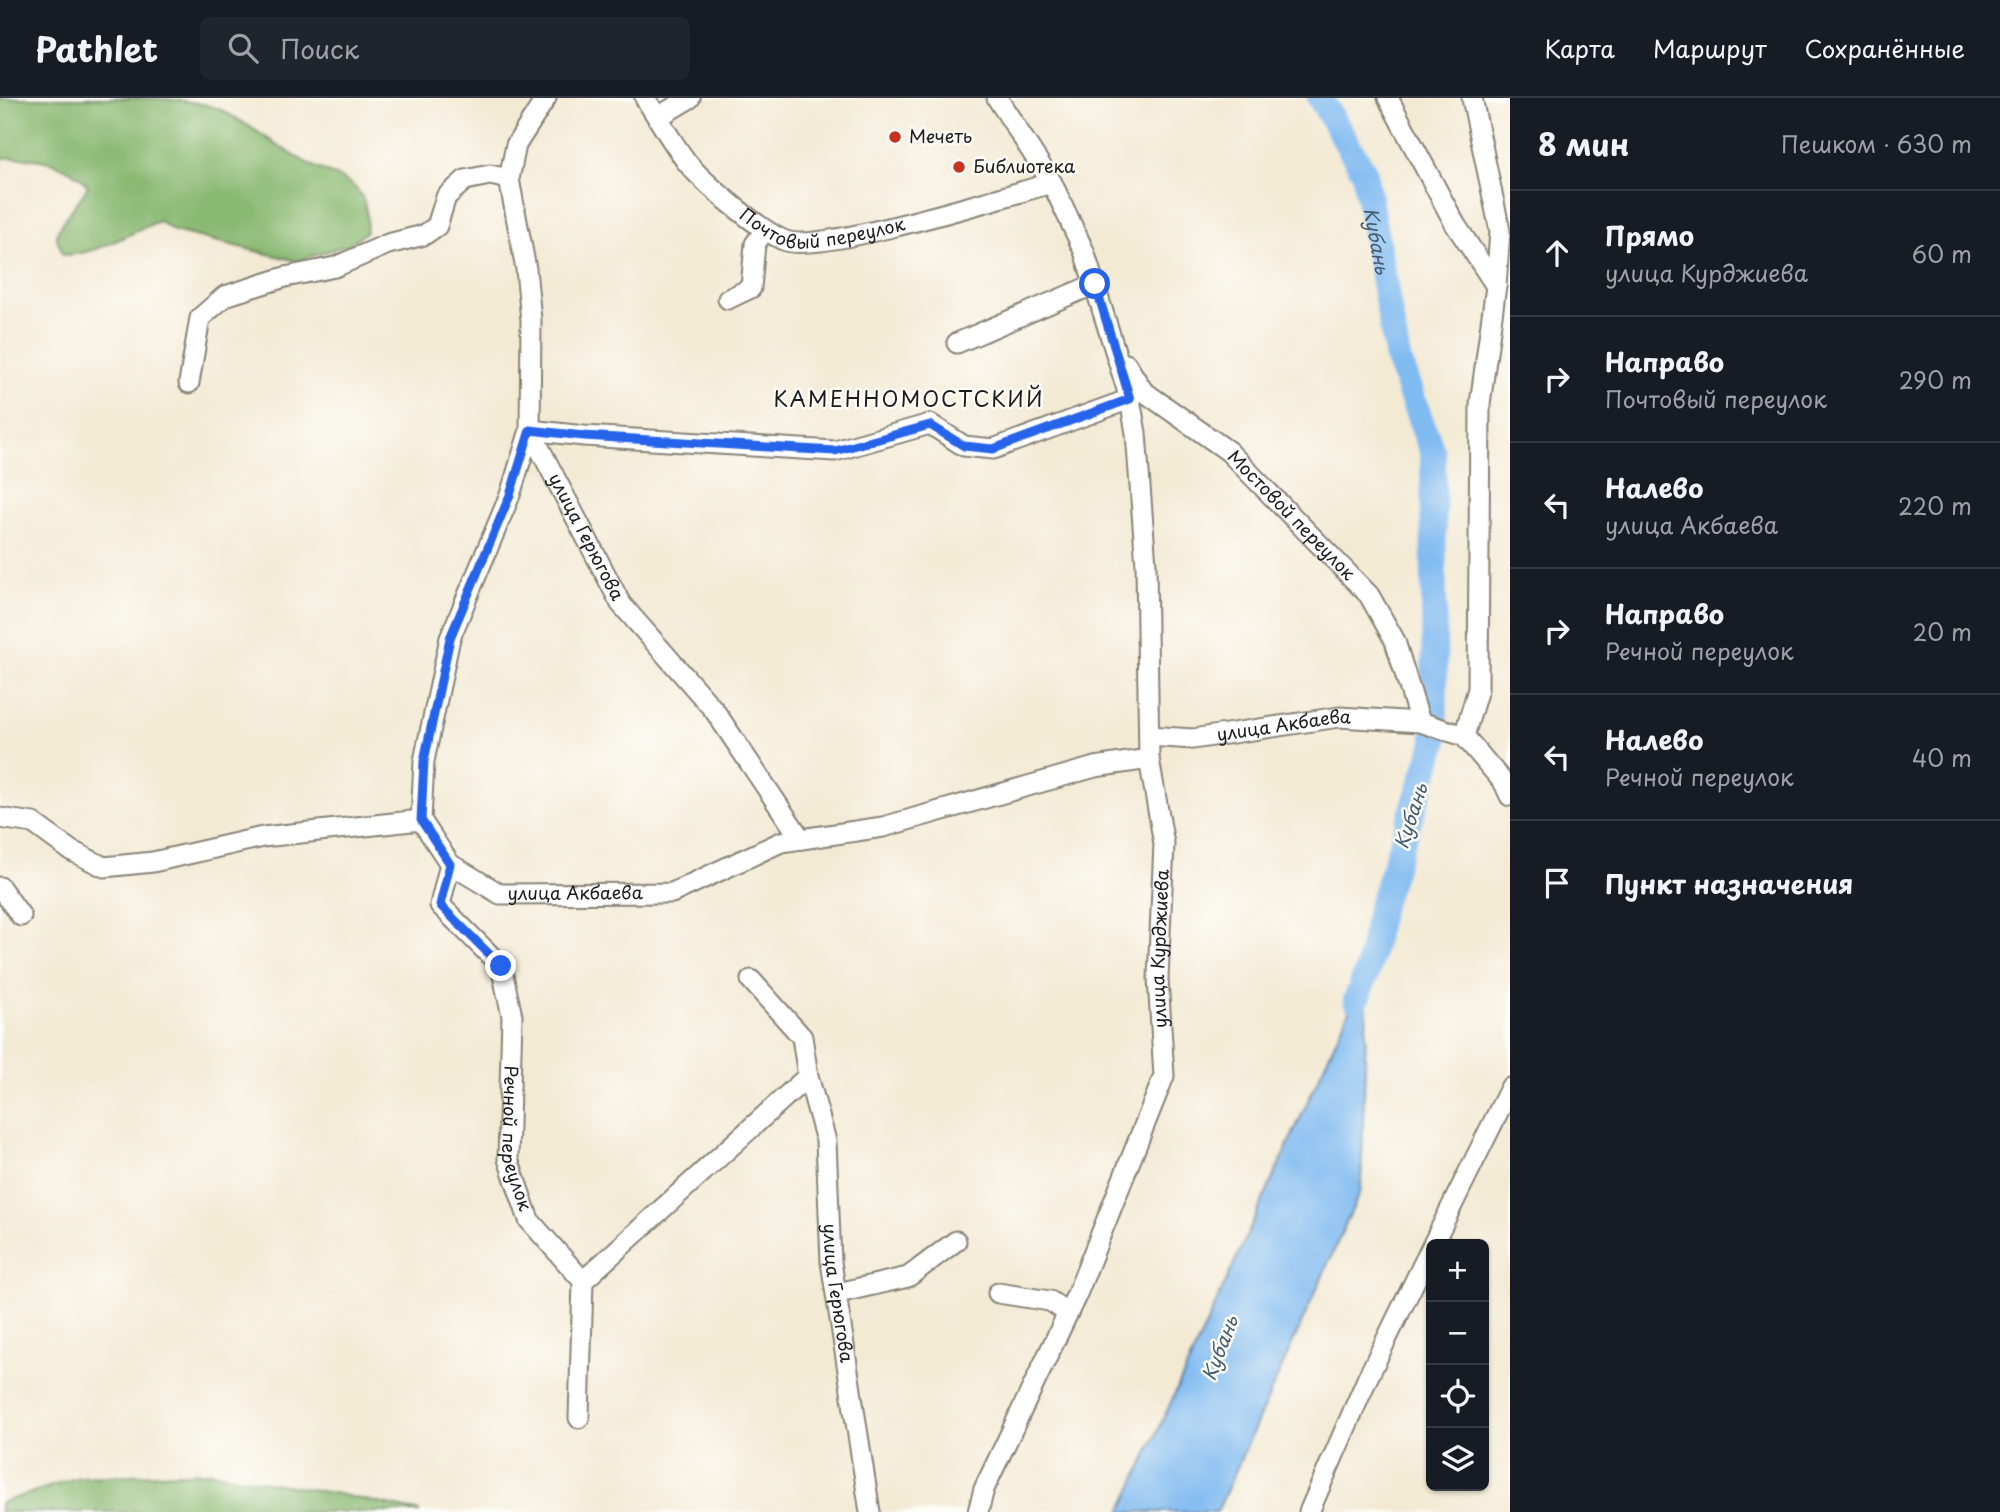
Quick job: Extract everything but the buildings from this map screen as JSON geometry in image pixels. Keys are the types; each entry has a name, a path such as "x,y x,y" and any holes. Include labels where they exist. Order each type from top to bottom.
{"street":[{"path":"189,383 200,318 225,296 285,277 335,267 388,244 424,235 437,226 446,197 465,180 490,175 509,179 516,145 546,98"},
{"name":"Почтовый переулок","path":"645,98 688,163 765,230 787,241 806,244 850,236 1052,183"},
{"path":"658,117 690,98"},
{"name":"улица Курджиева","path":"978,1512 984,1489 1068,1313 1164,1076 1158,978 1164,844 1149,759 1146,565 1136,433 1130,399 1084,251 1052,183 998,98"},
{"path":"1388,98 1455,224 1496,286"},
{"path":"1472,98 1500,231 1496,286 1480,404 1478,689 1464,736 1504,783 1510,796"},
{"name":"улица Герюгова","path":"509,179 526,269 531,320 530,430 621,604 714,710 801,839"},
{"path":"728,299 751,288 755,244 765,230"},
{"path":"957,343 1095,284"},
{"name":"Мостовой переулок","path":"1113,343 1143,391 1228,451 1369,596 1395,640 1420,722"},
{"path":"0,818 33,823 70,850 104,867 153,862 263,837 421,820 424,761 450,638 510,495 530,430 584,436 835,451 930,425 964,446 993,449 1130,399"},
{"path":"1136,433 1136,420 1151,411 1170,412"},
{"name":"улица Акбаева","path":"1149,736 1193,739 1339,717 1420,722 1464,736"},
{"name":"улица Акбаева","path":"421,820 450,864 500,894 671,893 781,842 883,827 1095,767 1149,759"},
{"name":"Речной переулок","path":"450,864 440,905 501,966 512,1016 508,1159 529,1220 583,1281"},
{"path":"0,887 21,916"},
{"name":"улица Герюгова","path":"751,980 802,1037 808,1076 826,1141 831,1262 838,1293 870,1512"},
{"path":"579,1418 583,1281 808,1076"},
{"path":"1435,1239 1510,1088"},
{"path":"838,1293 908,1277 957,1241"},
{"path":"1310,1512 1368,1377 1426,1258"},
{"path":"998,1293 1050,1301 1068,1313"}],"green space":[{"path":"0,98 180,100 217,108 301,160 337,176 355,188 365,205 366,232 350,244 297,261 174,231 159,221 100,248 63,255 56,235 88,186 59,165 25,158 0,158"},
{"path":"209,1472 338,1494 420,1512 0,1512 0,1503 79,1477"}],"water":[{"path":"1368,969 1361,1190 1217,1512 1121,1512"}],"waterway":[{"name":"Кубань","path":"1320,98 1364,172 1398,359 1433,454 1435,743 1380,909 1368,969 1356,1000"}],"place":[{"name":"Мечеть","path":"895,137"},
{"name":"Библиотека","path":"959,167"}],"district":[{"name":"КАМЕННОМОСТСКИЙ","path":"909,400"}],"route":[{"path":"501,966 464,926 440,905 450,864 421,820 424,761 450,638 510,495 530,430 584,436 835,451 930,425 964,446 993,449 1130,399 1095,284"}]}
